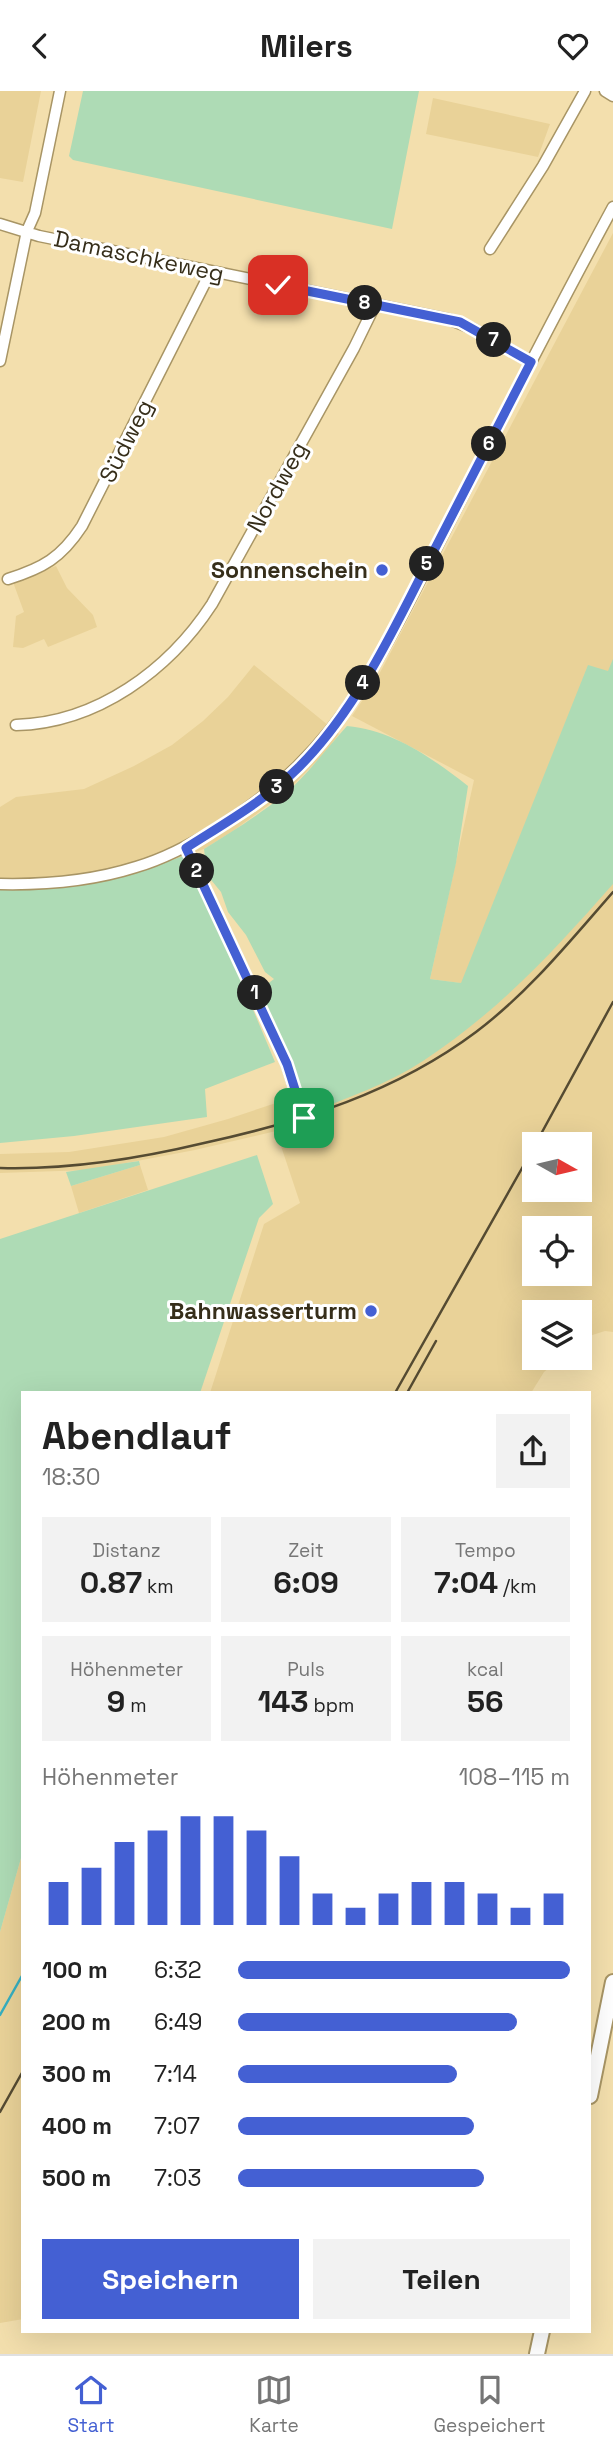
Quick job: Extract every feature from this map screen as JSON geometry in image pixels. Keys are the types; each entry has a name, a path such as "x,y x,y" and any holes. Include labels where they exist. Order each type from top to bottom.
{"street":[{"path":"0,361 60,91"},
{"path":"490,249 543,166 585,91"},
{"path":"605,91 613,96"},
{"path":"0,884 104,876 138,867 186,848 253,806 300,766 360,689 613,207"},
{"name":"Damaschkeweg","path":"0,224 39,236 460,322 531,362"},
{"name":"Südweg","path":"8,579 46,565 62,552 82,526 211,271"},
{"name":"Nordweg","path":"16,725 72,716 110,699 135,685 166,661 195,631 354,348 375,305"},
{"path":"186,848 287,1064 307,1130"},
{"path":"591,2091 613,1982"},
{"path":"537,2354 542,2333"}],"shaded area":[{"path":"0,91 41,91 23,182 0,178"},
{"path":"433,98 550,124 538,157 426,134"},
{"path":"613,233 613,1332 605,1331 592,1335 592,1300 522,1300 522,1370 546,1370 532,1391 211,1391 264,1224 300,1203 276,1131 89,1170 0,1173 0,1154 69,1152 164,1137 291,1098 354,1073 460,983 430,979 474,780 352,716 376,680"},
{"path":"56,566 67,588 93,615 97,627 48,647 44,639 23,648 13,647 16,616 24,612 13,582"},
{"path":"254,665 339,734 325,753 285,793 204,849 139,872 68,887 38,890 0,889 0,807 16,797 84,789 172,745 228,697"},
{"path":"140,1165 148,1190 79,1213 71,1186"},
{"path":"21,1858 21,2319 0,2323 0,1932"}],"green space":[{"path":"83,91 419,91 392,229 73,160 69,156"},
{"path":"613,659 613,884 524,979 451,1042 396,1077 307,1114 258,991 274,979 265,972 246,935 228,912 221,892 207,875 204,849 285,794 347,726 396,739 440,765 468,786 456,863 430,979 461,983 588,665 608,671"},
{"path":"183,856 236,969 275,1062 205,1089 207,1117 74,1136 0,1143 0,889 47,888 93,882"},
{"path":"257,1155 273,1204 259,1218 201,1391 21,1391 21,1858 0,1932 0,1239"},
{"path":"139,1161 140,1165 71,1186 66,1172"}],"waterway":[{"path":"0,2015 21,1978"}],"railway":[{"path":"0,1168 78,1165 179,1149 276,1125 380,1088 445,1053 495,1017 548,965 613,892"},
{"path":"542,1132 613,1002"},
{"path":"396,1391 522,1168"},
{"path":"408,1391 436,1341"},
{"path":"0,2112 21,2075"}],"place":[{"name":"Sonnenschein","path":"382,570"},
{"name":"Bahnwasserturm","path":"371,1311"}],"route":[{"path":"278,285 460,322 531,362 405,607 360,689 336,723 300,766 278,786 253,806 186,848 263,1009 287,1064 304,1118"}]}
